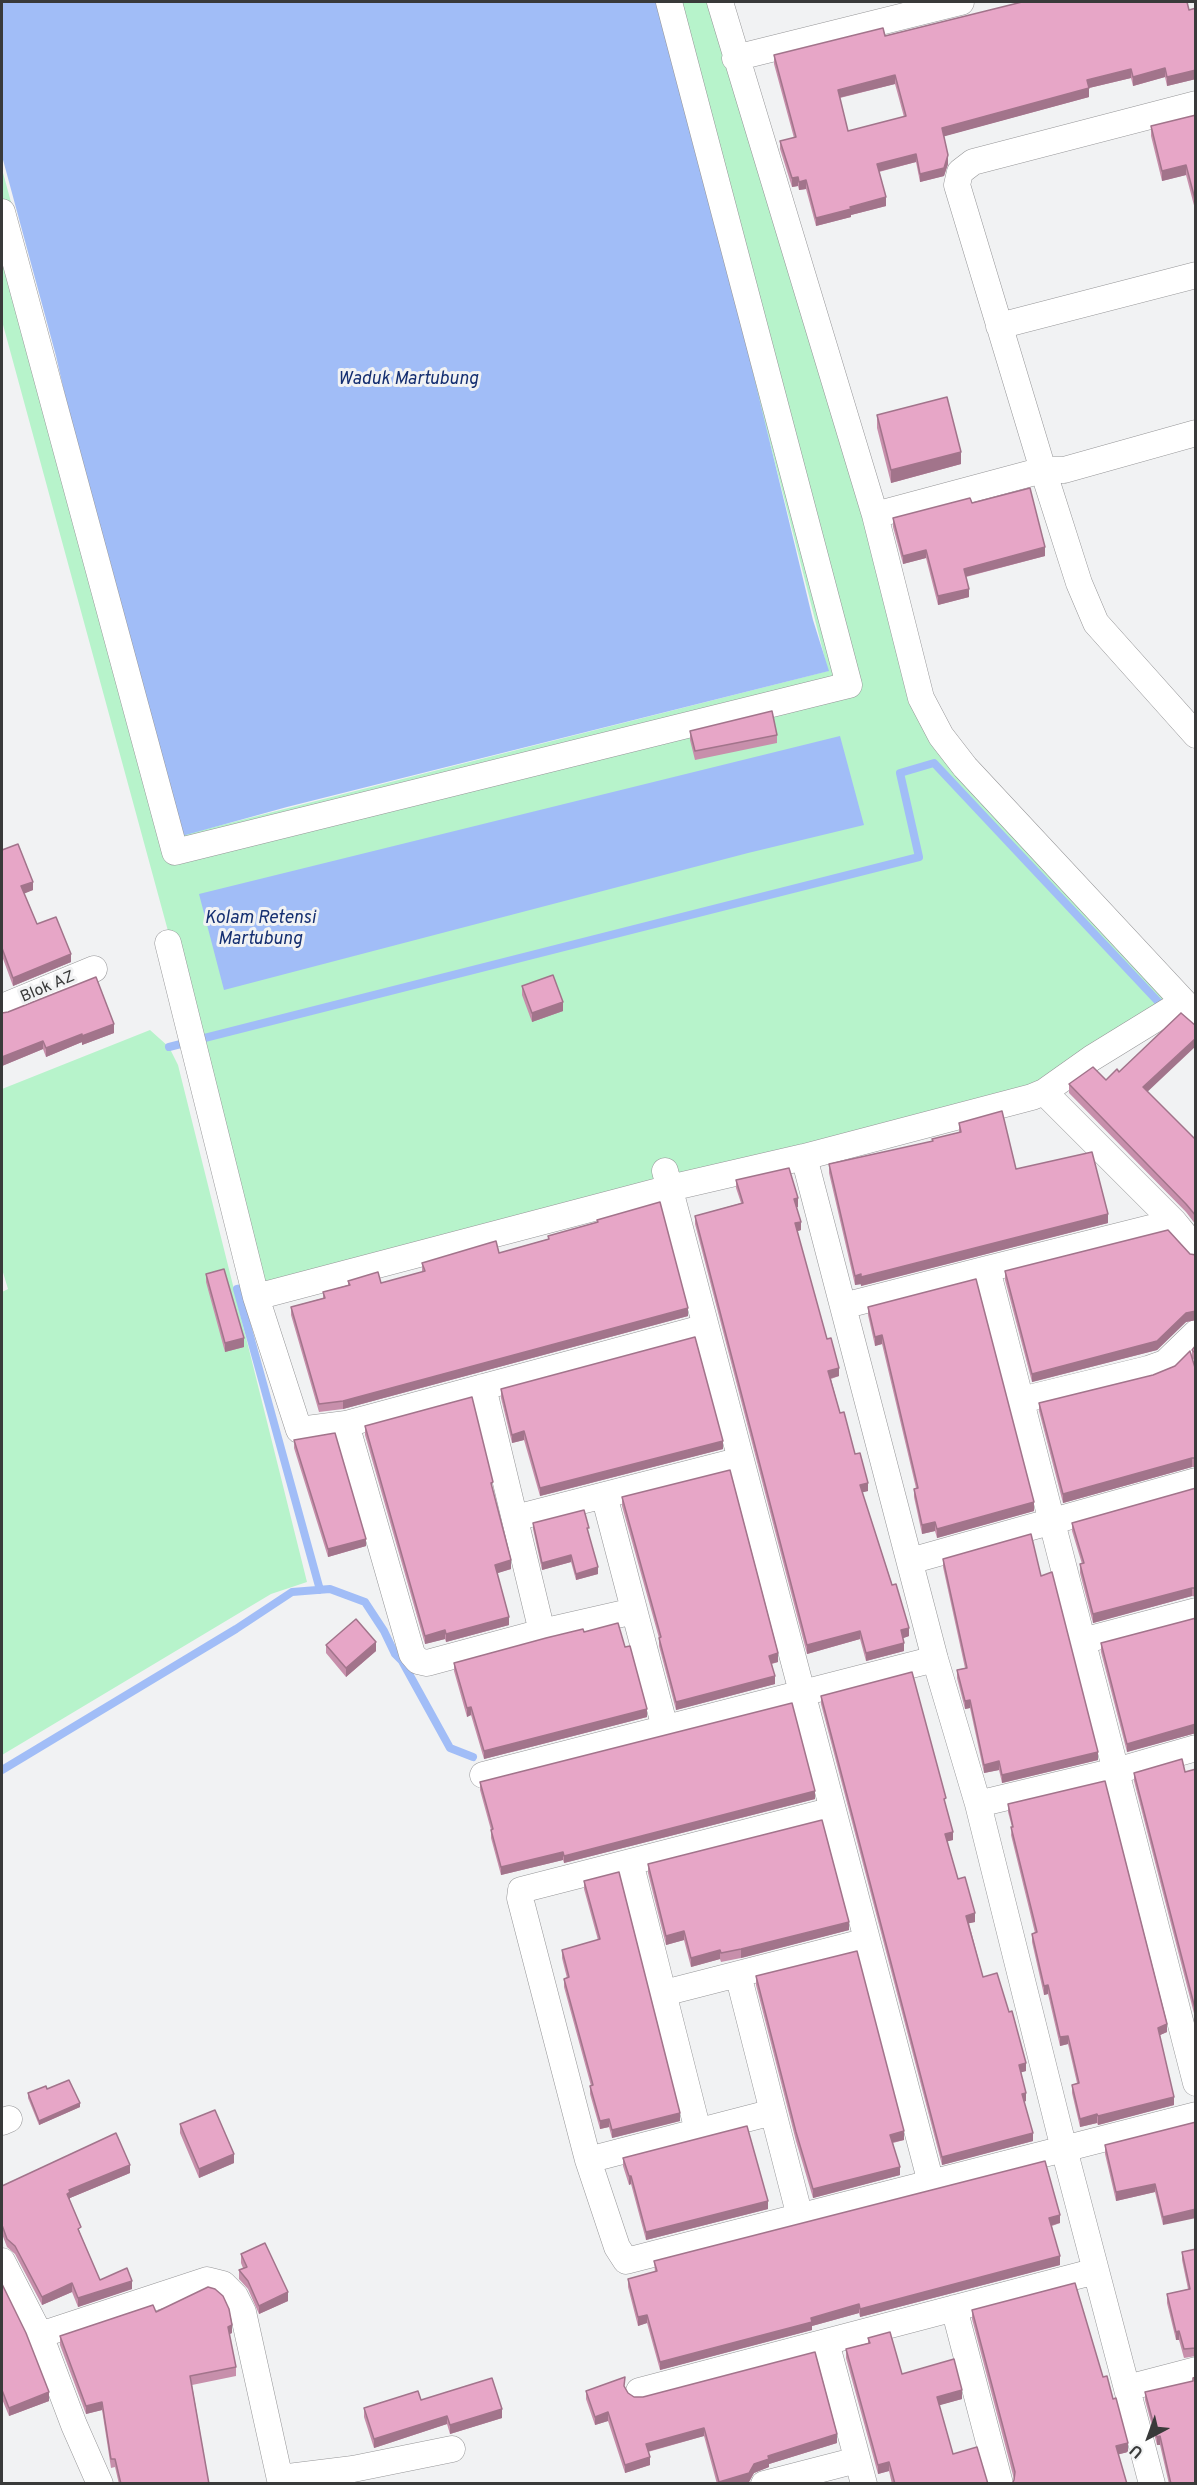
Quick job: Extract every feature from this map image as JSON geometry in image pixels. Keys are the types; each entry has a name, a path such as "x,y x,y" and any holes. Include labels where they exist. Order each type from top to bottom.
{"street":[{"path":"2,212 175,852 849,685 669,2"},
{"path":"254,1289 668,1181 804,1157 1044,1092 1092,1058 1178,1010 964,767 941,736 921,698 875,515 735,58 720,2"},
{"path":"735,58 961,2"},
{"path":"1196,104 973,162 960,172 957,185 1043,470 1079,583 1096,623 1196,735"},
{"path":"999,326 1196,275"},
{"path":"875,515 1043,470 1064,470 1196,433"},
{"path":"168,943 254,1289 297,1427 303,1431 346,1424 706,1327"},
{"name":"Blok AZ","path":"2,1007 94,969"},
{"path":"1044,1092 1174,1222 1196,1249"},
{"path":"804,1157 935,1659 978,1804 1064,2149 1152,2484"},
{"path":"668,1181 931,2183"},
{"path":"843,1306 1174,1222"},
{"path":"987,1269 1196,2083"},
{"path":"1020,1400 1165,1363 1196,1333"},
{"path":"483,1387 542,1632"},
{"path":"346,1424 412,1654 418,1660 427,1663 542,1632 634,1611"},
{"path":"515,1518 741,1460"},
{"path":"910,1561 1196,1481"},
{"path":"604,1495 665,1728"},
{"path":"1082,1641 1196,1611"},
{"path":"483,1774 935,1659"},
{"path":"978,1804 1116,1771 1196,1748"},
{"path":"833,1810 522,1890 520,1898 588,2160 617,2247 626,2261 1196,2115"},
{"path":"630,1862 698,2131"},
{"path":"664,1993 867,1941"},
{"path":"738,1974 800,2217"},
{"path":"588,2160 772,2112"},
{"path":"2,2261 40,2335 74,2425 100,2484"},
{"path":"639,2391 1096,2271"},
{"path":"40,2335 207,2280 223,2284 235,2296 243,2312 281,2481 452,2449"},
{"path":"954,2308 1000,2484"},
{"path":"764,2484 861,2472 826,2342"},
{"path":"1127,2388 1196,2370"}],"green space":[{"path":"658,2 723,2 912,662 930,743 1180,1013 1055,1098 266,1291 2,321 2,169 182,835 828,671"},
{"path":"150,1030 169,1047 178,1065 307,1582 271,1594 2,1755 2,1292 8,1289 2,1269 2,1089"}],"water":[{"name":"Waduk Martubung","path":"2,2 663,2 813,620 829,671 287,807 182,836 108,554 82,470 56,356 2,156"},
{"name":"Kolam Retensi Martubung","path":"840,736 864,825 748,853 224,990 199,894"}],"building":[{"path":"1022,2 1187,2 1189,10 1196,8 1196,70 1167,77 1165,68 1133,77 1131,69 1087,80 1089,88 942,128 948,155 944,168 920,174 916,154 877,164 886,197 816,218 806,180 799,182 798,177 792,178 780,141 796,137 774,55 883,28 885,36","holes":["895,75 906,116 848,131 838,90"]},
{"path":"1196,115 1196,203 1186,165 1162,171 1151,126"},
{"path":"947,397 961,452 891,470 877,415"},
{"path":"1030,488 1045,547 964,569 969,589 938,596 926,550 903,556 893,518 970,498 972,503"},
{"path":"772,711 777,735 695,751 690,731"},
{"path":"18,844 33,882 21,886 37,924 56,917 71,954 13,978 2,948 2,850"},
{"path":"553,975 563,1002 532,1013 522,986"},
{"path":"96,977 114,1024 46,1048 43,1041 2,1057 2,1013"},
{"path":"1181,1013 1196,1026 1196,1038 1143,1087 1196,1140 1196,1216 1069,1084 1093,1067 1106,1080 1117,1069 1119,1072"},
{"path":"1002,1111 1016,1169 1092,1152 1108,1214 861,1277 861,1274 855,1276 829,1164 933,1141 932,1139 961,1132 959,1123"},
{"path":"789,1168 798,1198 794,1199 801,1222 795,1223 827,1339 831,1338 839,1368 828,1371 840,1413 844,1412 855,1454 860,1453 868,1483 860,1485 892,1585 896,1584 909,1628 901,1630 904,1643 866,1653 860,1631 807,1645 695,1216 743,1203 736,1180"},
{"path":"660,1202 688,1308 343,1401 319,1404 291,1307 325,1298 323,1292 350,1285 348,1281 378,1272 381,1283 425,1271 422,1263 496,1241 499,1253 549,1239 548,1236 598,1222 597,1220"},
{"path":"1168,1230 1190,1254 1196,1255 1196,1311 1186,1313 1157,1341 1032,1374 1005,1271"},
{"path":"224,1269 244,1338 225,1343 206,1274"},
{"path":"976,1279 1034,1502 937,1529 935,1522 922,1525 914,1489 918,1488 882,1335 875,1337 868,1307"},
{"path":"695,1337 723,1441 540,1488 524,1431 512,1435 501,1389"},
{"path":"1190,1351 1196,1371 1196,1458 1063,1494 1039,1403 1153,1375 1175,1366"},
{"path":"472,1397 511,1560 495,1565 509,1617 446,1634 445,1630 425,1636 365,1426"},
{"path":"335,1433 366,1539 328,1549 294,1440"},
{"path":"730,1470 778,1653 769,1656 775,1676 676,1702 659,1638 661,1637 622,1497"},
{"path":"1196,1488 1196,1588 1093,1614 1080,1564 1084,1563 1072,1523"},
{"path":"584,1510 598,1567 576,1574 571,1555 542,1563 533,1523"},
{"path":"1031,1534 1041,1576 1052,1572 1098,1752 1002,1775 999,1761 984,1765 970,1700 965,1701 957,1670 967,1668 943,1559"},
{"path":"1196,1618 1196,1724 1127,1744 1101,1643"},
{"path":"356,1619 376,1642 346,1668 326,1645"},
{"path":"618,1623 625,1647 630,1646 647,1709 484,1751 471,1707 467,1708 454,1663 546,1638 583,1629 584,1632"},
{"path":"912,1672 953,1832 945,1834 958,1879 965,1877 975,1913 966,1916 983,1977 997,1973 1009,2012 1012,2011 1026,2063 1019,2065 1026,2093 1022,2094 1033,2133 942,2157 821,1696"},
{"path":"792,1703 815,1791 564,1856 563,1852 501,1867 480,1782"},
{"path":"1182,1759 1185,1772 1196,1769 1196,2012 1134,1773"},
{"path":"1105,1781 1167,2024 1158,2028 1174,2097 1080,2119 1072,2085 1079,2083 1068,2036 1060,2037 1048,1985 1044,1986 1032,1934 1037,1932 1011,1827 1013,1827 1008,1804"},
{"path":"822,1820 849,1922 741,1949 721,1953 720,1950 691,1958 684,1931 666,1936 648,1864"},
{"path":"619,1872 680,2113 612,2130 609,2119 600,2121 590,2086 593,2085 564,1979 569,1977 562,1950 600,1939 584,1881"},
{"path":"857,1951 904,2131 890,2135 900,2167 813,2189 756,1976"},
{"path":"69,2080 80,2103 39,2121 28,2093 46,2086 47,2089"},
{"path":"215,2110 234,2154 199,2169 180,2124"},
{"path":"1196,2122 1196,2209 1163,2217 1155,2184 1116,2192 1105,2145"},
{"path":"747,2126 768,2201 646,2232 631,2176 629,2176 623,2158"},
{"path":"116,2133 130,2165 69,2190 67,2194 81,2227 78,2229 100,2280 127,2268 132,2281 78,2298 72,2283 42,2297 15,2246 7,2239 2,2225 2,2186"},
{"path":"1045,2161 1060,2215 1049,2218 1060,2256 860,2309 859,2304 811,2318 812,2322 660,2362 647,2315 638,2317 628,2279 657,2271 654,2261"},
{"path":"265,2243 288,2292 259,2306 248,2281 239,2270 247,2267 241,2254"},
{"path":"1196,2249 1196,2348 1184,2349 1179,2331 1176,2332 1167,2294 1190,2289 1182,2252"},
{"path":"1075,2283 1103,2377 1107,2376 1113,2399 1116,2398 1128,2443 1116,2446 1127,2484 1012,2484 1015,2472 972,2310"},
{"path":"2,2284 26,2333 49,2392 9,2408 2,2390"},
{"path":"208,2287 215,2289 223,2296 229,2309 232,2325 228,2327 236,2367 190,2376 209,2484 121,2484 115,2459 111,2459 102,2402 86,2406 60,2336 153,2305 156,2312"},
{"path":"890,2332 902,2374 954,2359 962,2390 937,2397 953,2454 977,2447 988,2484 895,2484 889,2462 878,2465 846,2349 870,2343 868,2338"},
{"path":"815,2352 837,2434 768,2456 769,2459 754,2464 749,2473 719,2482 704,2428 646,2444 650,2457 625,2465 608,2412 595,2417 586,2391 625,2377 624,2386 628,2393 634,2397 643,2397"},
{"path":"1196,2377 1196,2484 1171,2484 1160,2436 1157,2437 1145,2392 1193,2381"},
{"path":"492,2378 502,2409 450,2425 447,2416 374,2439 364,2408 418,2391 421,2400"}],"waterway":[{"path":"169,1047 919,857 900,773 934,763 1166,1010"},
{"path":"252,1286 237,1289 320,1590"},
{"path":"2,1770 236,1629 292,1592 330,1589 365,1602 384,1631 395,1654 402,1661 450,1748 473,1757"}]}
